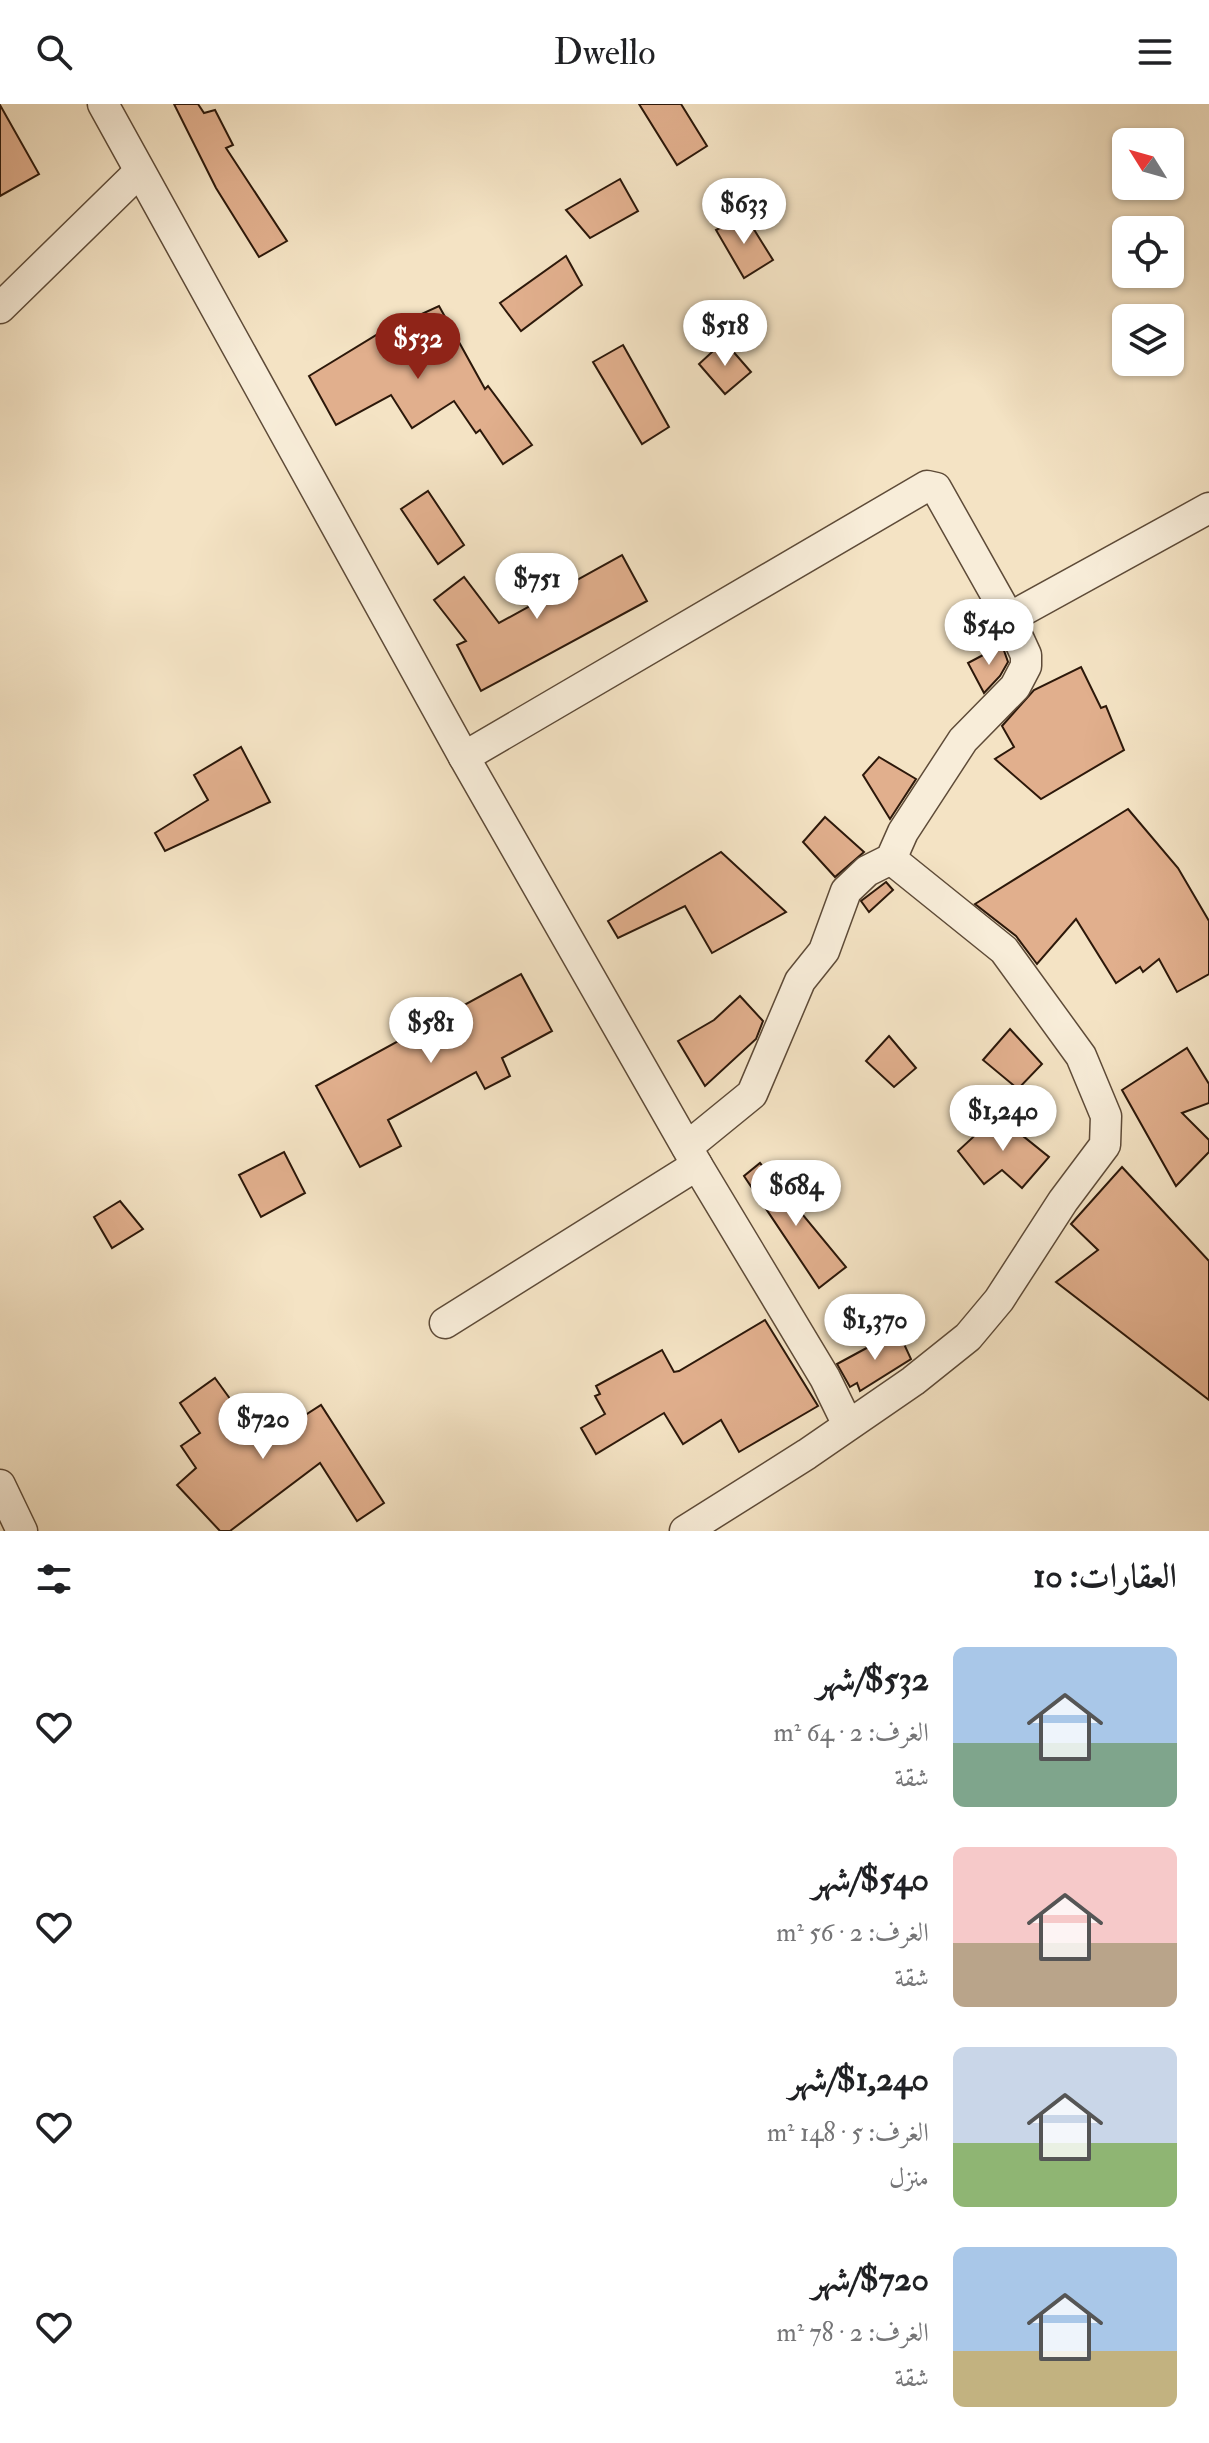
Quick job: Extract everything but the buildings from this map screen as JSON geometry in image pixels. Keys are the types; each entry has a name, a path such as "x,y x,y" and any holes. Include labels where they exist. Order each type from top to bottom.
{"street":[{"path":"103,104 138,173 464,757 692,1156 825,1378 848,1425"},
{"path":"0,308 138,173"},
{"path":"445,1323 692,1156 752,1094 800,981 824,951 846,891 867,871 891,859 903,832 963,740 1015,687 1022,676 1026,655 1009,618 936,488 927,486 464,757"},
{"path":"1009,618 1209,508"},
{"path":"685,1531 755,1489 913,1381 984,1320 1063,1201 1103,1151 1108,1131 1106,1116 1081,1056 1004,950 891,859"},
{"path":"0,1485 22,1531"}]}
